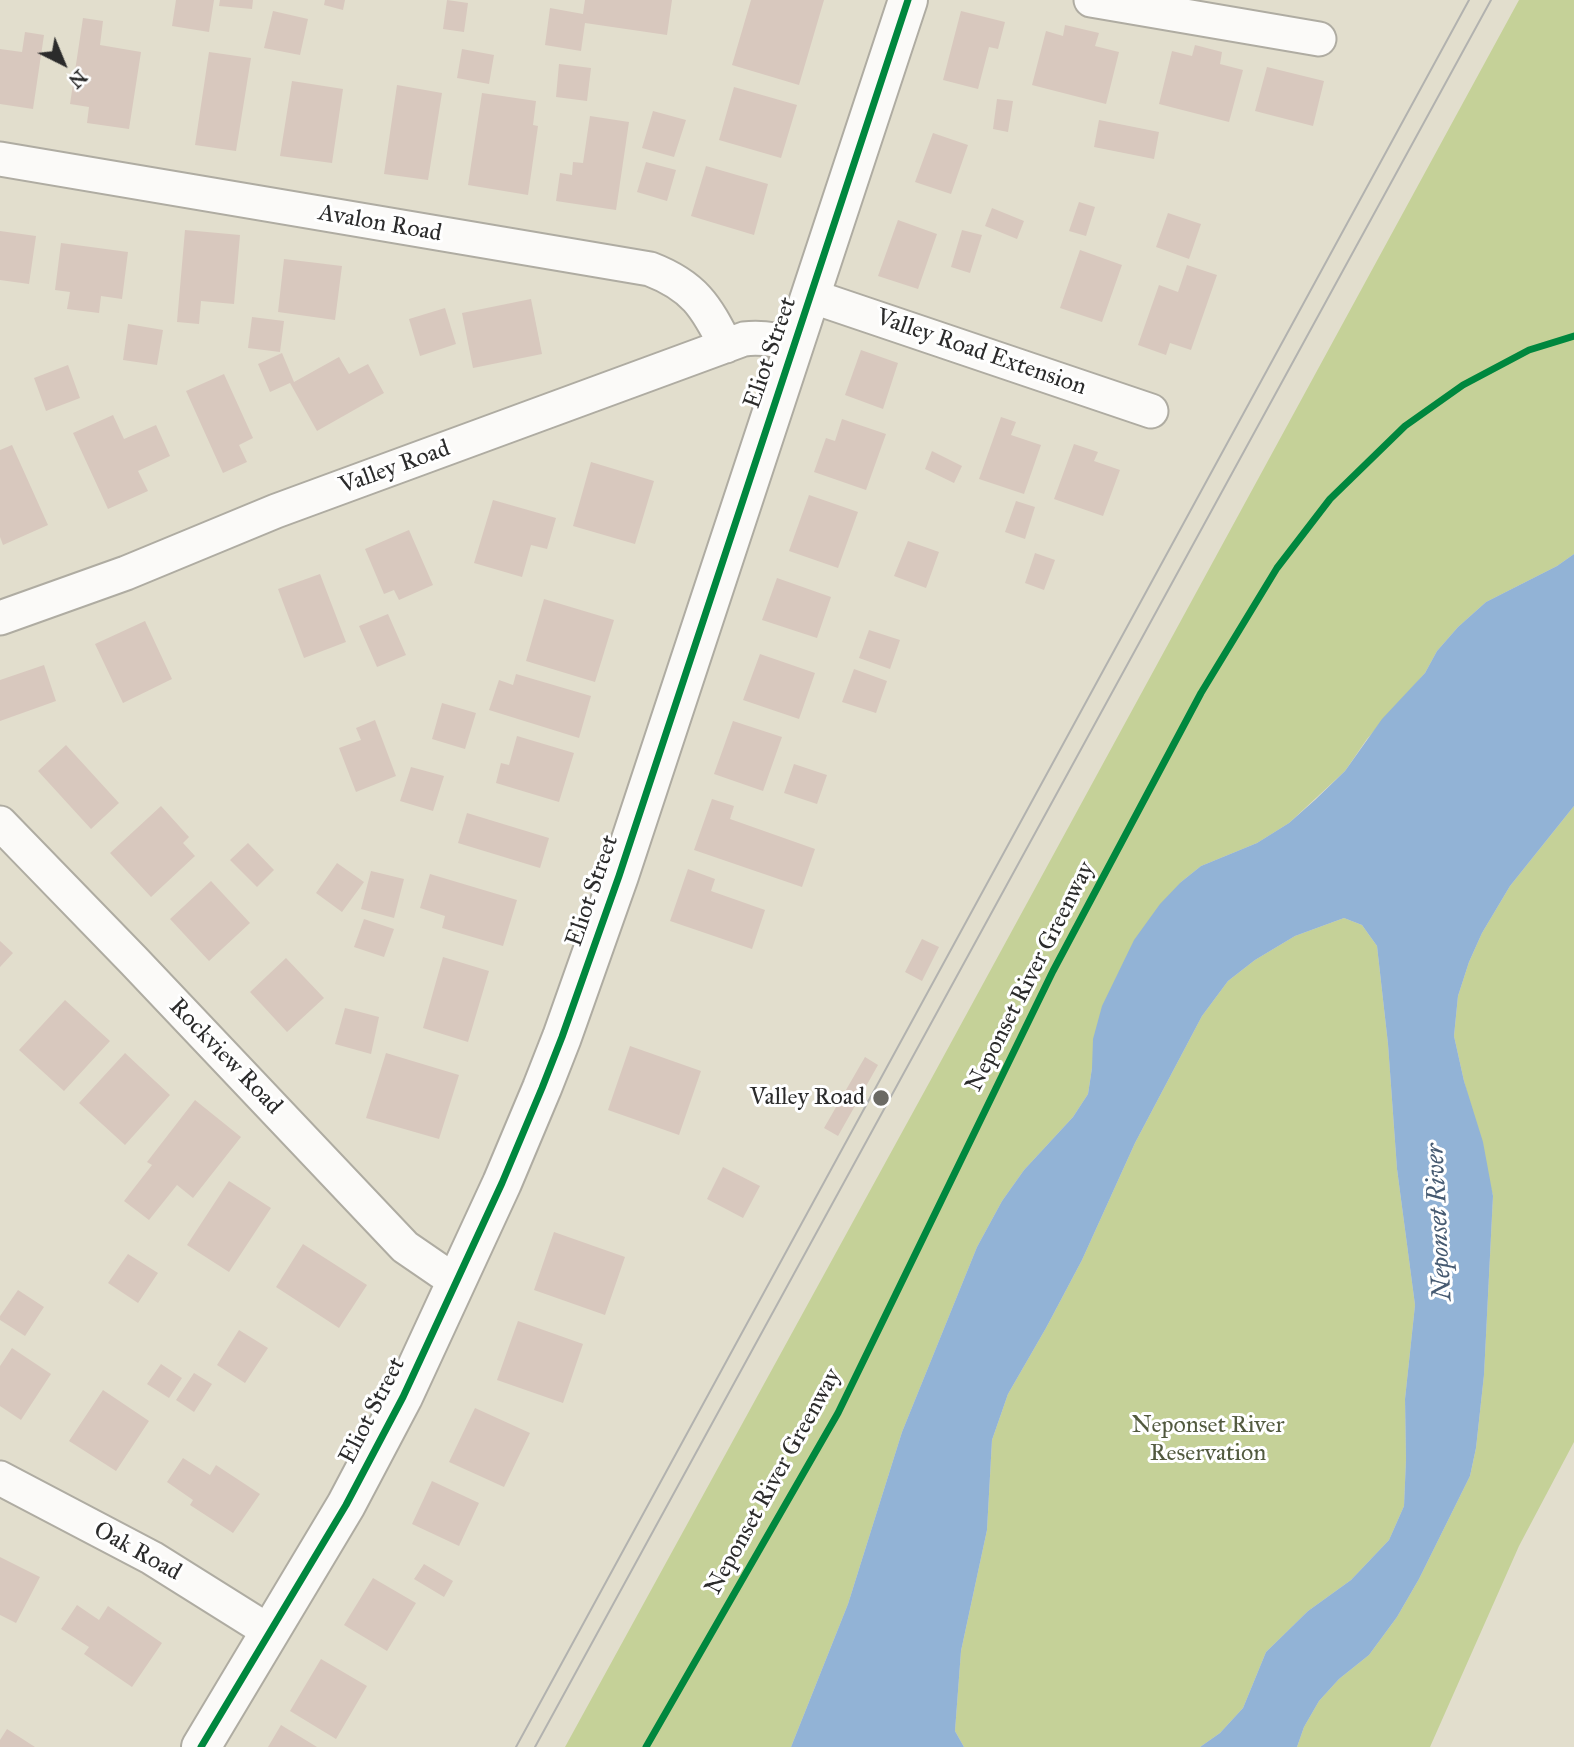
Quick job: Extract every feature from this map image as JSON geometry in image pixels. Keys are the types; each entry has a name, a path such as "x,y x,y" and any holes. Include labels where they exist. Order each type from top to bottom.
{"street":[{"name":"Eliot Street","path":"201,1747 365,1470 459,1279 523,1135 567,1025 628,850 908,0"},
{"path":"1091,0 1319,39"},
{"name":"Avalon Road","path":"0,159 650,269 683,286 698,299 710,315 726,346"},
{"name":"Valley Road Extension","path":"811,296 1151,411"},
{"name":"Valley Road","path":"0,618 126,573 276,511 744,339 761,337 794,345"},
{"name":"Rockview Road","path":"0,823 405,1247 440,1271 459,1279"},
{"name":"Oak Road","path":"0,1478 152,1558 270,1632"}],"green space":[{"path":"1519,0 1574,0 1574,554 1557,566 1486,602 1458,627 1437,651 1425,673 1367,739 1345,771 1289,823 1257,843 1201,866 1181,882 1092,1068 1088,1094 1073,1117 1024,1170 1002,1201 977,1247 902,1432 848,1604 791,1747 565,1747 929,1083"},
{"path":"1574,806 1574,1442 1519,1546 1430,1747 1297,1747 1304,1727 1319,1701 1339,1679 1369,1655 1397,1617 1470,1476 1484,1375 1493,1196 1454,1036 1458,996 1482,933 1510,886"},
{"name":"Neponset River Reservation","path":"1344,918 1362,925 1377,946 1388,1044 1397,1169 1415,1305 1405,1399 1404,1506 1389,1540 1351,1580 1308,1611 1266,1652 1243,1708 1220,1733 1200,1747 964,1747 955,1731 961,1651 987,1530 992,1440 1008,1394 1082,1260 1135,1143 1202,1016 1228,981 1255,960 1295,936"}],"water":[{"name":"Neponset River","path":"1574,554 1574,806 1510,886 1482,933 1458,996 1454,1036 1464,1081 1483,1142 1493,1196 1484,1375 1476,1448 1470,1476 1397,1617 1369,1655 1339,1679 1319,1701 1304,1727 1297,1747 1200,1747 1220,1733 1243,1708 1266,1652 1308,1611 1351,1580 1389,1540 1404,1506 1405,1399 1415,1305 1397,1169 1388,1044 1377,946 1362,925 1344,918 1295,936 1255,960 1228,981 1202,1016 1135,1143 1082,1260 1008,1394 992,1440 987,1530 961,1651 955,1731 964,1747 791,1747 848,1604 902,1432 977,1247 1002,1201 1024,1170 1073,1117 1088,1094 1093,1039 1102,1006 1134,940 1160,904 1201,866 1257,843 1289,823 1315,800 1345,771 1382,719 1425,673 1437,651 1458,627 1486,602 1557,566"}],"building":[{"path":"176,0 214,0 209,32 172,26"},
{"path":"220,0 253,0 252,9 219,6"},
{"path":"325,0 345,0 343,10 324,5"},
{"path":"447,0 468,3 464,32 443,29"},
{"path":"585,0 672,0 667,35 585,23 581,51 545,45 550,8 583,14"},
{"path":"751,0 824,0 799,85 732,65"},
{"path":"273,11 308,19 300,55 264,48"},
{"path":"961,11 1005,22 998,49 989,47 978,89 943,80"},
{"path":"83,18 103,21 100,45 141,52 129,129 87,123 89,107 70,104"},
{"path":"1065,25 1099,33 1095,46 1119,52 1106,104 1032,85 1046,31 1063,36"},
{"path":"25,32 44,35 33,109 0,104 0,49 22,52"},
{"path":"1195,45 1222,52 1220,64 1243,70 1229,122 1159,104 1172,51 1192,56"},
{"path":"462,49 494,55 489,84 457,78"},
{"path":"209,52 251,58 236,151 195,145"},
{"path":"559,64 591,68 587,101 556,97"},
{"path":"1267,67 1324,81 1313,126 1255,111"},
{"path":"292,81 343,89 332,163 280,156"},
{"path":"397,85 442,93 428,180 384,174"},
{"path":"734,87 797,105 781,158 719,140"},
{"path":"482,93 536,101 533,125 538,126 528,195 468,185"},
{"path":"997,99 1013,101 1008,132 993,129"},
{"path":"653,111 686,120 674,157 642,148"},
{"path":"590,116 629,122 616,210 556,201 560,173 572,175 573,162 583,163"},
{"path":"1099,120 1159,132 1154,159 1094,147"},
{"path":"933,133 968,145 951,194 915,182"},
{"path":"646,162 676,170 667,201 637,192"},
{"path":"706,166 768,184 754,235 691,216"},
{"path":"1079,202 1095,207 1086,236 1069,231"},
{"path":"992,208 1024,221 1017,239 985,226"},
{"path":"1168,213 1201,224 1189,259 1156,247"},
{"path":"898,220 937,234 918,289 878,276"},
{"path":"185,230 240,235 234,304 201,301 199,324 177,322"},
{"path":"962,230 982,235 970,273 951,267"},
{"path":"0,231 36,236 29,284 0,280"},
{"path":"61,243 128,252 122,299 101,296 99,313 67,309 70,292 55,290"},
{"path":"1080,250 1122,265 1102,322 1060,308"},
{"path":"284,259 342,266 335,320 278,312"},
{"path":"1187,265 1217,275 1191,350 1170,343 1166,355 1138,345 1159,285 1178,292"},
{"path":"531,299 542,354 473,368 462,313"},
{"path":"445,308 456,344 420,356 409,319"},
{"path":"252,317 284,321 280,352 248,348"},
{"path":"128,324 163,330 157,365 123,360"},
{"path":"861,350 898,363 883,409 845,395"},
{"path":"282,353 294,382 339,357 349,374 368,364 384,393 317,431 290,383 270,392 258,364"},
{"path":"68,365 80,398 46,411 34,378"},
{"path":"224,374 253,438 239,445 247,462 223,473 186,391"},
{"path":"113,415 124,439 156,425 170,456 138,471 148,491 108,509 73,433"},
{"path":"1001,417 1016,422 1011,435 1041,445 1024,494 979,479"},
{"path":"842,419 886,434 866,490 814,472 826,438 835,441"},
{"path":"1074,444 1098,452 1094,461 1120,470 1103,516 1054,499"},
{"path":"12,445 48,525 3,545 0,537 0,450"},
{"path":"932,451 962,466 954,483 925,469"},
{"path":"591,462 654,481 635,544 573,526"},
{"path":"809,495 858,512 838,568 789,551"},
{"path":"493,500 556,518 547,549 531,545 522,577 474,563"},
{"path":"1016,501 1035,507 1025,539 1005,532"},
{"path":"409,530 433,585 399,600 394,590 384,594 365,549"},
{"path":"908,541 939,552 926,588 894,576"},
{"path":"1035,553 1055,560 1044,590 1025,583"},
{"path":"320,574 346,642 304,658 278,589"},
{"path":"777,578 831,597 817,638 762,620"},
{"path":"544,599 614,620 595,682 526,661"},
{"path":"388,614 406,655 377,667 359,626"},
{"path":"145,621 172,679 123,703 95,644"},
{"path":"869,630 900,640 890,669 859,658"},
{"path":"760,654 815,673 799,719 743,700"},
{"path":"44,665 56,701 0,721 0,680"},
{"path":"854,669 887,681 876,713 842,702"},
{"path":"516,674 591,696 579,738 489,710 499,680 513,685"},
{"path":"442,703 476,713 465,749 432,739"},
{"path":"375,720 396,776 356,792 339,748 361,740 356,728"},
{"path":"733,721 782,737 763,791 714,774"},
{"path":"517,736 574,753 559,802 496,783 501,763 509,765"},
{"path":"66,745 119,803 91,829 38,771"},
{"path":"794,764 827,775 817,804 784,793"},
{"path":"411,767 444,776 433,811 400,801"},
{"path":"712,799 734,806 730,819 815,849 802,887 694,850"},
{"path":"161,806 189,837 183,843 195,856 151,897 110,853"},
{"path":"467,813 549,838 540,868 458,843"},
{"path":"248,843 274,870 257,887 230,860"},
{"path":"337,863 364,882 342,912 316,893"},
{"path":"688,869 715,879 711,891 765,910 752,949 670,921"},
{"path":"371,871 404,879 394,918 361,909"},
{"path":"430,874 517,900 503,946 442,928 445,916 420,908"},
{"path":"211,881 250,923 209,961 170,919"},
{"path":"364,919 394,929 384,957 354,947"},
{"path":"922,939 939,947 922,981 905,972"},
{"path":"0,941 13,953 0,967"},
{"path":"443,957 489,971 468,1042 423,1028"},
{"path":"286,958 324,998 287,1032 250,992"},
{"path":"65,1000 110,1041 64,1091 19,1050"},
{"path":"345,1008 379,1017 371,1054 335,1044"},
{"path":"630,1046 701,1071 679,1135 608,1110"},
{"path":"125,1053 170,1095 125,1145 79,1103"},
{"path":"386,1053 459,1075 439,1139 366,1118"},
{"path":"865,1057 878,1065 838,1136 824,1128"},
{"path":"195,1100 241,1137 193,1198 177,1185 149,1220 124,1201 152,1165 147,1162"},
{"path":"723,1167 760,1186 743,1218 707,1199"},
{"path":"229,1181 271,1208 229,1272 187,1245"},
{"path":"554,1232 625,1257 605,1315 534,1290"},
{"path":"303,1244 367,1285 339,1328 276,1287"},
{"path":"128,1254 158,1273 138,1303 108,1283"},
{"path":"18,1290 44,1307 25,1336 0,1320"},
{"path":"518,1321 583,1344 563,1403 497,1380"},
{"path":"239,1330 268,1348 245,1383 217,1365"},
{"path":"12,1348 51,1374 21,1420 0,1406 0,1366"},
{"path":"161,1364 182,1378 169,1398 147,1384"},
{"path":"194,1373 212,1384 194,1412 176,1400"},
{"path":"103,1390 149,1421 116,1471 69,1441"},
{"path":"475,1408 530,1433 504,1487 449,1462"},
{"path":"183,1458 210,1475 216,1465 260,1494 233,1533 190,1505 193,1500 167,1482"},
{"path":"432,1481 479,1503 459,1546 412,1524"},
{"path":"0,1557 40,1577 16,1623 0,1615"},
{"path":"424,1564 453,1581 444,1597 414,1579"},
{"path":"373,1578 416,1603 387,1651 344,1625"},
{"path":"77,1605 99,1620 108,1606 162,1643 132,1687 84,1654 89,1647 61,1629"},
{"path":"321,1659 367,1686 336,1739 290,1711"},
{"path":"281,1725 317,1747 268,1747"},
{"path":"7,1729 35,1747 0,1747 0,1740"}],"tram line":[{"path":"516,1747 1469,0"},
{"path":"535,1747 1491,0"}],"cycle path":[{"path":"201,1747 346,1505 403,1397 502,1183 542,1088 619,876 908,0"},
{"name":"Neponset River Greenway","path":"646,1747 838,1413 1053,971 1201,693 1277,568 1330,499 1405,426 1463,385 1529,350 1574,336"}],"place":[{"name":"Valley Road","path":"881,1098"}]}
